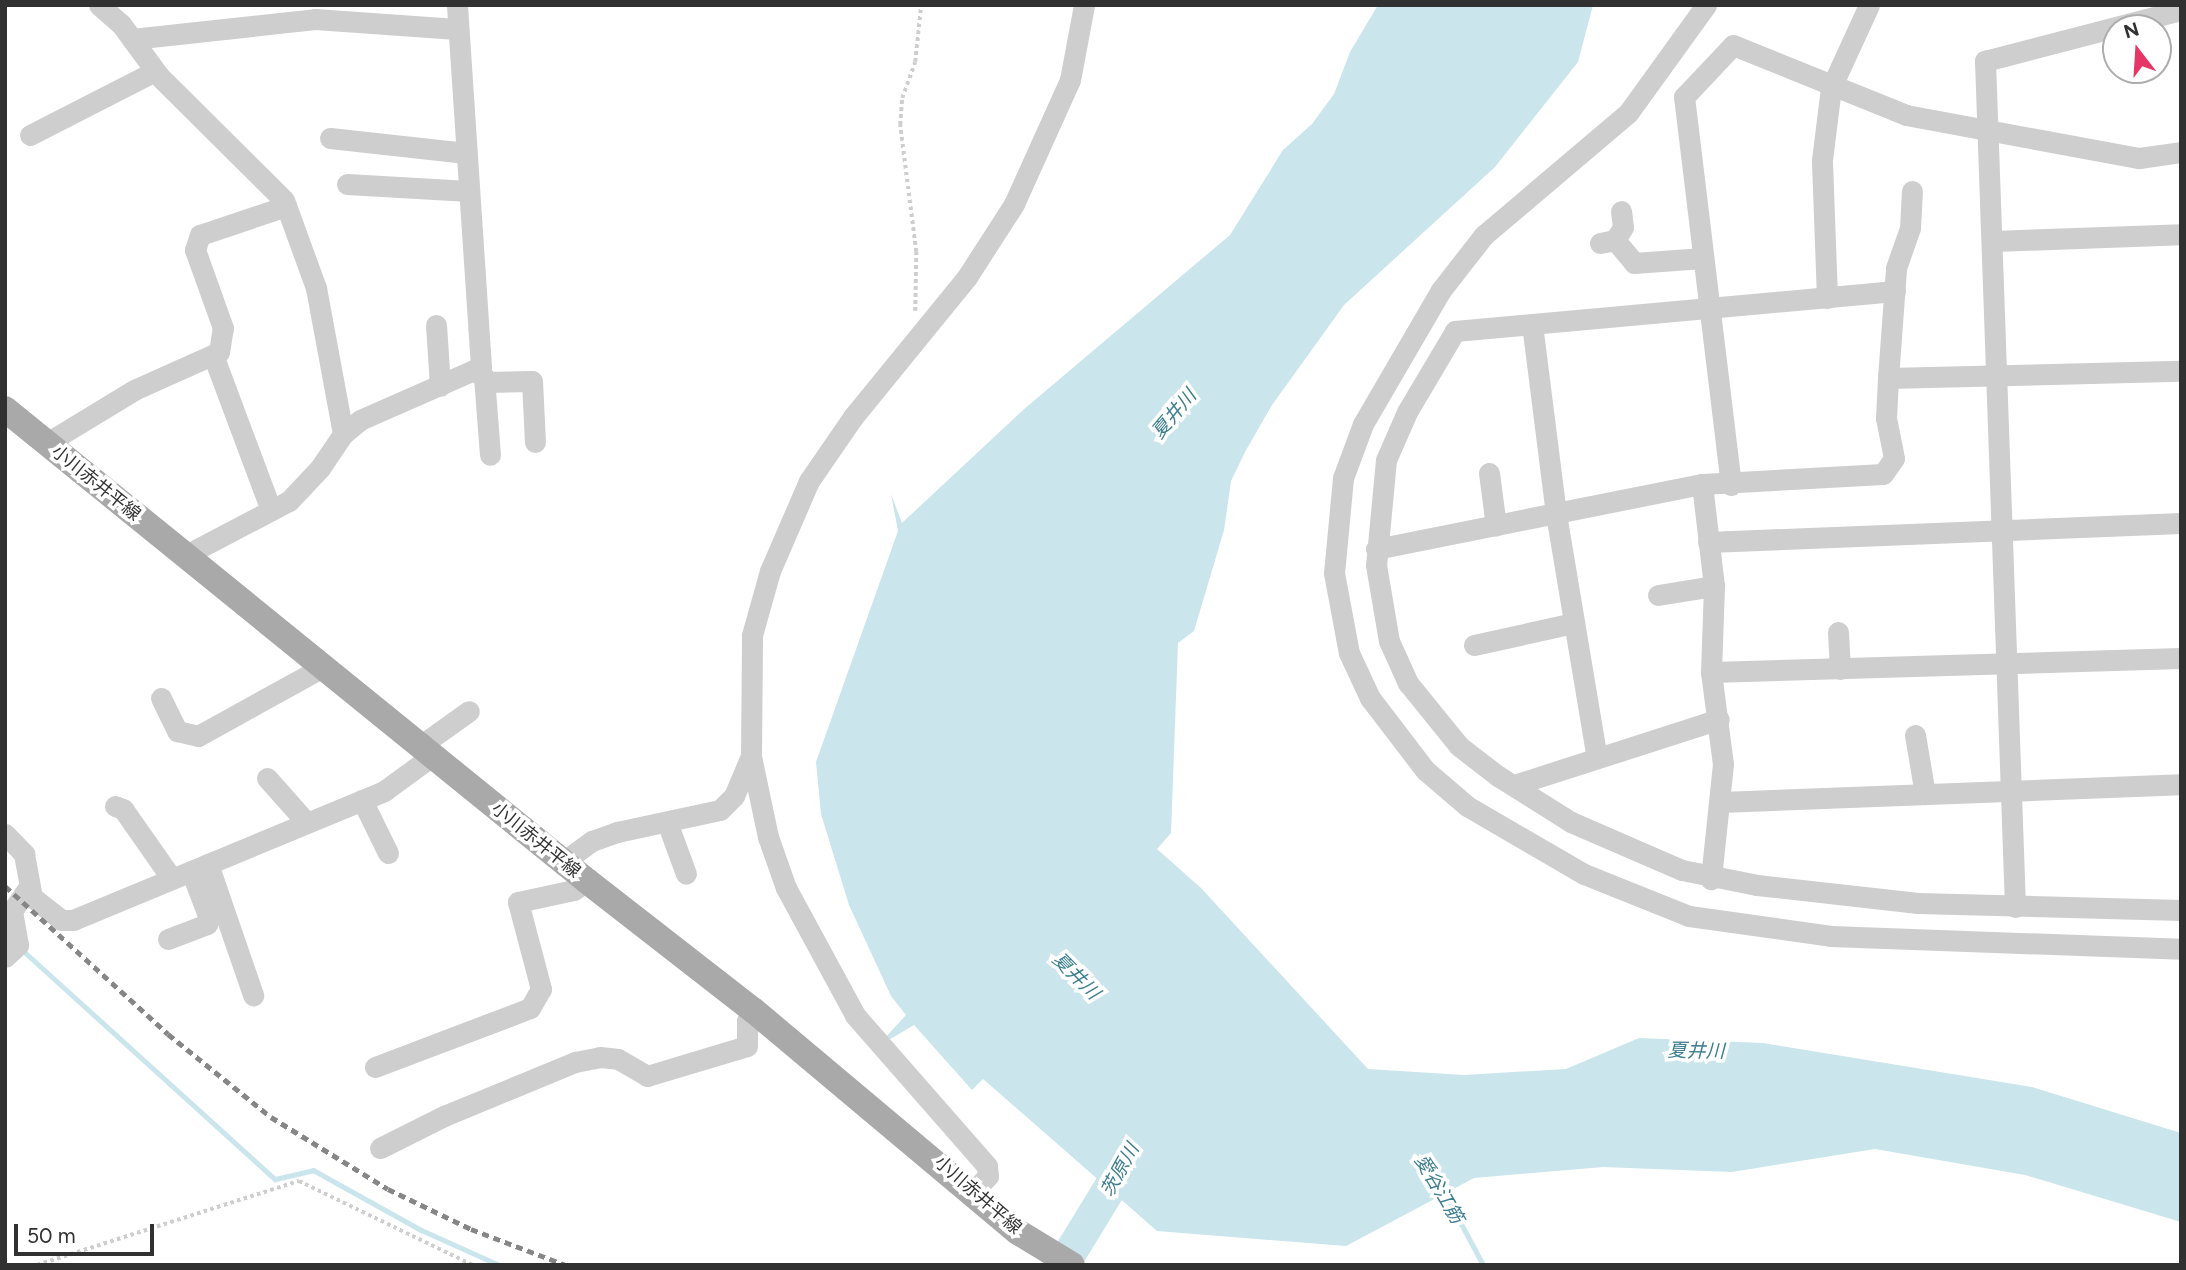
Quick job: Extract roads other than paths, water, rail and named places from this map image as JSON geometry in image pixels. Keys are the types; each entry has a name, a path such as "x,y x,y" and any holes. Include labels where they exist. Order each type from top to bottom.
{"main road":[{"name":"小川赤井平線","path":"5,409 563,862 753,1010 1018,1232 1072,1265"}],"street":[{"path":"99,5 132,39 155,71 260,172 286,206 316,288 343,434"},
{"path":"457,5 482,358 480,377 490,455"},
{"path":"979,1198 988,1176 987,1166 855,1015 813,945 768,837 751,756 752,635 770,571 809,481 852,417 916,342 990,246 1037,159 1070,80 1084,5"},
{"path":"1706,5 1628,113 1484,235 1441,290 1363,424 1343,478 1334,573 1349,653 1370,698 1424,770 1466,806 1584,874 1689,916 1831,936 2181,948"},
{"path":"1827,298 1822,160 1831,88 1869,5"},
{"path":"2015,908 2012,790 2004,664 1999,377 1984,61 2181,9"},
{"path":"132,39 315,19 457,29"},
{"path":"1731,485 1684,97 1733,45 1831,88 1906,115 1989,133 2139,158 2181,152"},
{"path":"30,135 155,71"},
{"path":"330,138 466,153"},
{"path":"347,184 469,191"},
{"path":"1376,549 1702,484 1731,485 1883,474 1894,458 1886,418 1888,378 1898,251 1910,228 1912,191"},
{"path":"47,443 163,375 213,355 222,347 223,328 195,250 200,235 286,206"},
{"path":"1621,211 1623,228 1608,242 1634,263 1703,258"},
{"path":"1994,241 2181,234"},
{"path":"1895,291 1455,331 1407,412 1387,460 1376,549 1389,640 1408,683 1459,746 1514,785 1606,839 1711,879 1918,903 2015,908 2181,910"},
{"path":"1532,324 1556,514 1597,758"},
{"path":"436,325 440,386"},
{"path":"213,355 271,510"},
{"path":"1888,378 2181,371"},
{"path":"186,555 271,510 301,490 343,434 383,408 440,386 480,377 532,381 535,442"},
{"path":"1489,473 1496,526"},
{"path":"1702,484 1714,586 1711,673 1719,719 1721,802 1711,879"},
{"path":"1708,542 2181,523"},
{"path":"1658,595 1714,586"},
{"path":"1474,645 1574,623"},
{"path":"1838,632 1840,669"},
{"path":"1711,673 2181,657"},
{"path":"161,698 177,731 198,736 323,667"},
{"path":"5,834 24,853 32,897 66,921 395,785 426,750 470,711"},
{"path":"1514,785 1719,719"},
{"path":"1915,735 1926,794"},
{"path":"563,862 604,836 725,807 751,756"},
{"path":"267,778 306,822"},
{"path":"1721,802 2181,784"},
{"path":"362,800 388,853"},
{"path":"115,806 123,808 190,871 253,995"},
{"path":"667,822 686,874"},
{"path":"168,939 206,924 209,918 190,871"},
{"path":"375,1067 530,1008 541,989 519,902 574,890 587,881"},
{"path":"12,950 12,911 29,887"},
{"path":"380,1148 444,1116 575,1062 600,1057 618,1059 647,1076 747,1046 747,1021 753,1010"}],"water":[{"name":"夏井川","path":"1378,5 1593,5 1578,62 1495,167 1344,305 1272,405 1245,452 1231,481 1224,530 1194,631 1178,643 1171,833 1157,849 1201,888 1368,1069 1464,1075 1566,1069 1639,1038 1763,1043 2032,1087 2181,1133 2181,1222 2025,1175 1875,1149 1732,1172 1603,1167 1474,1178 1346,1246 1157,1231 983,1079 972,1090 914,1025 887,1041 885,1038 906,1015 891,996 849,905 821,814 816,762 898,531 891,494 902,523 1023,410 1230,235 1283,150 1312,124 1334,94 1350,52"}],"waterway":[{"path":"21,949 275,1179 313,1170 421,1230 499,1265"},
{"name":"茨原川","path":"1062,1265 1131,1152"},
{"name":"愛谷江筋","path":"1443,1190 1483,1265"}],"railway":[{"path":"5,886 168,1034 271,1117 388,1189 471,1229 566,1265"}]}
